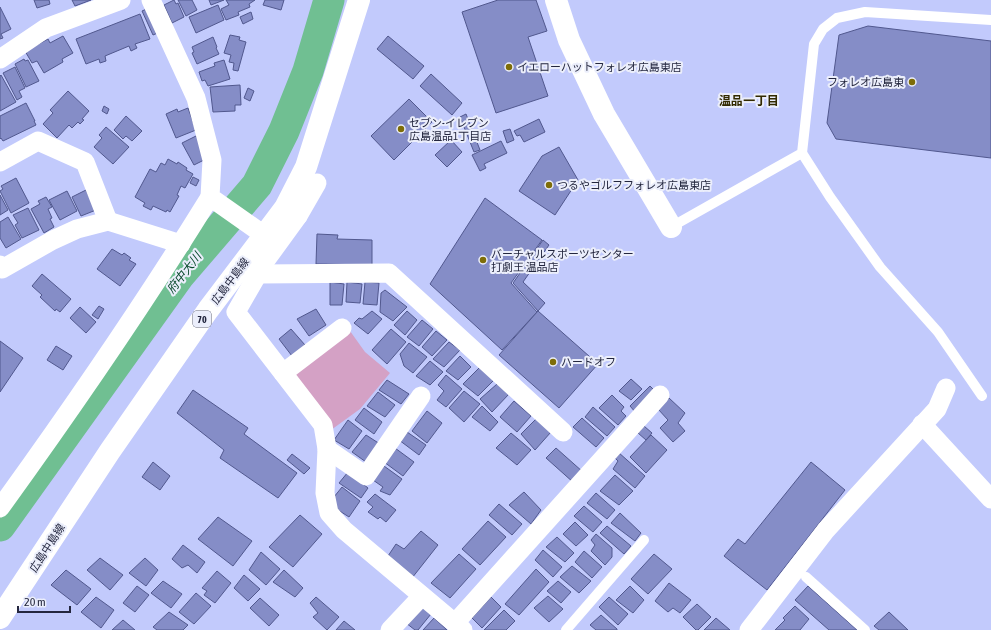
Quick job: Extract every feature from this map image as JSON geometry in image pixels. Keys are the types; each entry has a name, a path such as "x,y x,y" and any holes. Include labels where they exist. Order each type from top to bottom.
{"main road":[{"name":"広島中島線","path":"0,618 110,450 208,310 264,235 291,212 359,0"},
{"path":"556,0 569,40 604,114 671,227"}],"street":[{"path":"0,508 79,398 181,244 210,197 212,160 196,98 151,0"},
{"path":"0,59 46,28 111,2"},
{"path":"0,162 38,141 85,162 108,221"},
{"path":"317,183 291,212 259,274 236,312 324,425 327,449 325,493 329,513 344,530 459,627 660,395"},
{"path":"210,197 264,235"},
{"path":"0,265 2,269 59,237 77,229 108,221 181,244"},
{"path":"259,274 389,273 563,432"},
{"path":"283,373 342,328"},
{"path":"749,630 826,530 937,409 946,388"},
{"path":"327,449 366,476 421,396"},
{"path":"922,424 991,499"},
{"path":"390,630 422,596"}],"lane":[{"path":"982,396 938,332 880,267 830,197 802,153 814,44 823,29 837,18 865,12 991,20"},
{"path":"671,227 802,153"},
{"path":"566,630 644,540"},
{"path":"806,577 865,630"}],"shaded area":[{"path":"350,331 365,352 390,373 360,409 331,430 294,377 296,370"}],"building":[{"path":"34,0 49,0 50,4 37,8"},
{"path":"72,0 91,0 75,6"},
{"path":"174,0 176,4 178,3 184,17 172,23 164,5"},
{"path":"178,0 192,0 197,10 186,16"},
{"path":"209,0 224,0 211,5"},
{"path":"226,0 255,0 249,4 250,7 238,12 239,15 226,20 221,9 229,5"},
{"path":"265,0 284,0 281,10 263,5"},
{"name":"イエローハットフォレオ広島東店","path":"498,0 536,0 547,31 528,37 548,96 496,113 462,12"},
{"path":"218,5 224,20 196,33 189,17"},
{"path":"0,7 11,29 1,34 3,38 0,39"},
{"path":"149,8 160,32 153,35 142,11"},
{"path":"251,12 253,19 243,24 240,17"},
{"path":"140,14 150,39 135,44 137,48 131,51 129,46 105,56 106,61 100,63 99,59 86,64 76,39"},
{"name":"フォレオ広島東","path":"868,26 991,41 991,158 836,139 827,123 839,35"},
{"path":"230,35 240,37 239,40 246,42 238,71 233,70 234,63 229,62 231,55 224,53"},
{"path":"63,36 73,53 62,59 63,62 44,73 37,61 32,63 25,51 48,39 50,43"},
{"path":"388,36 424,66 413,79 377,49"},
{"path":"213,37 219,54 197,64 192,53 194,52 192,47"},
{"path":"24,59 25,61 28,60 39,81 26,87 15,64"},
{"path":"224,60 230,79 208,86 205,80 202,81 199,72 215,66 214,63"},
{"path":"15,67 25,88 19,91 22,97 17,100 3,73"},
{"path":"431,74 462,103 452,115 420,86"},
{"path":"1,75 16,102 0,111 0,76"},
{"path":"240,85 241,105 235,105 235,111 213,112 210,87"},
{"path":"248,88 254,91 250,101 244,98"},
{"path":"68,91 89,111 82,119 84,120 80,124 78,122 72,128 69,125 57,138 43,124 53,113 50,110"},
{"name":"セブン‐イレブン 広島温品1丁目店","path":"409,99 432,122 394,160 371,136"},
{"path":"26,103 36,125 3,141 1,138 0,139 0,116"},
{"path":"104,106 109,109 107,114 102,111"},
{"path":"188,108 196,130 176,138 166,114 177,109 178,112"},
{"path":"466,114 480,150 474,152 460,117"},
{"path":"126,116 142,131 132,141 126,136 123,139 114,130"},
{"path":"539,119 545,132 524,142 520,135 517,136 514,131"},
{"path":"106,127 129,147 113,164 94,147 102,138 99,135"},
{"path":"510,129 514,140 507,143 503,131"},
{"path":"200,134 204,160 194,165 182,143"},
{"path":"451,140 462,152 447,167 435,155"},
{"path":"501,141 507,153 484,164 486,168 480,171 472,155"},
{"name":"つるやゴルフフォレオ広島東店","path":"559,147 578,180 555,215 519,191 542,156"},
{"path":"168,159 177,164 178,162 187,168 186,170 193,174 185,188 181,186 177,195 179,196 170,212 167,210 166,212 153,206 151,210 143,206 145,203 135,197 150,169 156,172 161,163 165,165"},
{"path":"193,177 199,180 196,186 190,183"},
{"path":"16,178 29,203 11,213 0,191 3,189 1,186"},
{"path":"86,190 96,210 81,216 72,197"},
{"path":"67,191 77,211 60,220 49,200"},
{"path":"0,195 8,210 0,215"},
{"path":"46,197 52,207 48,209 52,218 50,219 54,227 44,233 31,209 40,204 38,201"},
{"name":"バーチャルスポーツセンター 打劇王 温品店","path":"485,198 542,240 511,283 537,312 502,350 430,284"},
{"path":"28,208 39,230 22,238 15,225 18,223 13,215"},
{"path":"8,217 21,239 6,248 0,238 0,222"},
{"path":"317,234 338,235 337,239 372,240 372,265 316,264"},
{"path":"543,240 549,245 523,282 545,303 538,311 513,283"},
{"path":"112,249 122,255 124,253 131,258 129,260 136,264 120,286 97,269"},
{"path":"42,274 71,299 60,312 56,309 55,311 40,297 42,295 32,286"},
{"path":"330,282 344,284 342,305 330,305"},
{"path":"347,282 362,284 360,303 346,302"},
{"path":"365,282 379,283 377,305 363,304"},
{"path":"385,290 407,307 393,321 380,312 381,293"},
{"path":"99,306 104,309 98,319 92,315"},
{"path":"80,307 96,322 86,333 70,318"},
{"path":"316,309 326,325 309,336 297,319"},
{"path":"372,311 382,319 368,334 354,323 359,318 362,319"},
{"path":"407,311 417,320 405,335 394,325"},
{"path":"538,311 598,364 559,408 499,355"},
{"path":"422,320 433,329 419,346 407,337"},
{"path":"291,329 305,345 292,356 279,339"},
{"path":"391,329 406,342 387,364 372,350"},
{"path":"436,331 447,340 432,356 422,347"},
{"path":"0,341 23,358 0,392"},
{"path":"449,342 460,350 444,367 433,359"},
{"path":"409,343 427,357 413,373 404,366 400,354"},
{"path":"56,346 72,356 63,370 47,360"},
{"path":"460,356 471,367 458,380 446,371"},
{"path":"430,361 443,372 430,385 416,376"},
{"path":"481,366 494,380 478,396 463,384"},
{"path":"446,375 462,389 446,407 437,400 444,391 438,385"},
{"path":"631,379 642,389 631,400 619,391"},
{"path":"387,380 409,394 401,404 379,390"},
{"path":"497,384 509,394 492,412 480,399"},
{"path":"650,386 656,392 636,413 630,406"},
{"path":"193,390 248,428 244,434 297,473 278,498 220,458 224,450 177,413"},
{"path":"464,391 480,404 464,422 449,408"},
{"path":"378,392 395,405 385,417 367,406"},
{"path":"612,395 624,407 621,411 626,416 618,425 599,408"},
{"path":"669,398 685,413 678,423 685,431 673,442 660,428 668,420 658,409"},
{"path":"514,401 531,416 517,432 500,417"},
{"path":"482,406 498,422 490,431 472,417"},
{"path":"593,407 615,427 607,436 585,417"},
{"path":"364,408 382,422 374,434 355,420"},
{"path":"427,411 442,423 427,443 412,431"},
{"path":"582,418 604,438 596,447 573,427"},
{"path":"536,419 551,432 535,450 521,434"},
{"path":"348,420 362,431 349,449 334,440"},
{"path":"644,426 652,433 646,440 638,433"},
{"path":"407,432 426,445 419,455 399,440"},
{"path":"511,433 531,450 517,465 496,448"},
{"path":"366,435 380,444 366,462 352,452"},
{"path":"651,435 667,450 646,473 630,457"},
{"path":"395,448 414,462 403,476 384,462"},
{"path":"556,448 583,472 574,483 546,458"},
{"path":"618,452 645,476 635,488 613,469 618,461 614,457"},
{"path":"292,454 310,468 304,474 287,460"},
{"path":"153,462 170,476 160,490 142,477"},
{"path":"811,462 845,490 767,590 724,556 738,539 745,544"},
{"path":"384,466 402,479 390,495 380,491 383,487 373,480"},
{"path":"348,472 368,488 361,498 339,483"},
{"path":"615,475 633,491 619,505 600,491"},
{"path":"342,487 360,501 349,517 335,508 334,497"},
{"path":"524,492 541,510 531,524 509,505"},
{"path":"596,493 615,510 607,519 587,503"},
{"path":"375,494 396,510 386,522 380,517 378,519 368,512 373,507 367,502"},
{"path":"499,504 522,524 512,535 489,515"},
{"path":"584,506 602,522 593,532 574,516"},
{"path":"620,513 641,533 635,541 611,523"},
{"path":"300,515 322,534 293,567 269,547"},
{"path":"218,517 252,541 233,566 198,539"},
{"path":"488,521 506,537 480,565 462,549"},
{"path":"575,522 588,535 576,546 563,534"},
{"path":"607,526 631,546 624,554 600,533"},
{"path":"421,531 438,545 412,578 388,556 396,544 404,549"},
{"path":"596,534 612,548 612,557 605,565 591,551 595,545 591,540"},
{"path":"557,537 574,553 565,562 546,547"},
{"path":"183,545 205,562 197,573 188,565 182,568 172,559"},
{"path":"543,550 562,567 553,577 535,560"},
{"path":"584,551 602,567 592,578 575,562"},
{"path":"261,552 280,569 266,585 249,570"},
{"path":"459,554 476,569 450,598 431,583"},
{"path":"654,554 672,569 648,594 631,579"},
{"path":"100,558 123,575 110,590 87,570"},
{"path":"145,558 158,570 146,586 129,573"},
{"path":"572,566 591,581 579,593 560,577"},
{"path":"536,569 549,582 519,615 505,604"},
{"path":"66,570 91,589 77,605 51,585"},
{"path":"284,570 303,588 295,597 273,582"},
{"path":"217,571 231,583 215,603 204,595 207,591 202,588"},
{"path":"244,575 260,589 248,601 234,588"},
{"path":"163,581 182,594 171,608 151,593"},
{"path":"558,581 571,592 561,603 547,591"},
{"path":"669,583 691,600 680,613 673,608 668,612 655,601"},
{"path":"137,586 149,595 135,612 123,603"},
{"path":"630,586 644,600 633,613 616,600"},
{"path":"808,586 857,630 829,630 795,600"},
{"path":"196,593 211,606 194,624 179,612"},
{"path":"548,596 563,609 549,622 534,608"},
{"path":"96,597 114,610 101,628 81,612"},
{"path":"316,597 339,617 327,630 313,617 318,613 310,603"},
{"path":"491,597 501,607 482,628 472,618"},
{"path":"609,597 628,614 618,625 599,607"},
{"path":"260,598 279,615 269,626 250,608"},
{"path":"697,604 711,617 698,630 696,630 683,617"},
{"path":"422,606 431,614 418,630 415,630 406,623"},
{"path":"795,606 809,619 800,630 775,630 785,620 783,618"},
{"path":"504,610 515,621 506,630 484,630"},
{"path":"169,612 188,625 183,630 157,630 153,627"},
{"path":"889,612 908,630 879,630 874,626"},
{"path":"601,615 617,630 596,630 590,625"},
{"path":"434,618 447,630 423,630"},
{"path":"716,618 730,630 704,630"},
{"path":"123,620 135,630 112,630"},
{"path":"344,621 355,630 336,630"}],"waterway":[{"name":"府中大川","path":"0,526 179,276 257,185 284,131 308,71 329,0"}],"place":[{"name":"イエローハットフォレオ広島東店","path":"509,67"},
{"name":"フォレオ広島東","path":"912,82"},
{"name":"セブン‐イレブン 広島温品1丁目店","path":"401,129"},
{"name":"つるやゴルフフォレオ広島東店","path":"549,185"},
{"name":"バーチャルスポーツセンター 打劇王 温品店","path":"483,260"},
{"name":"ハードオフ","path":"553,362"}],"district":[{"name":"温品一丁目","path":"749,101"}]}
